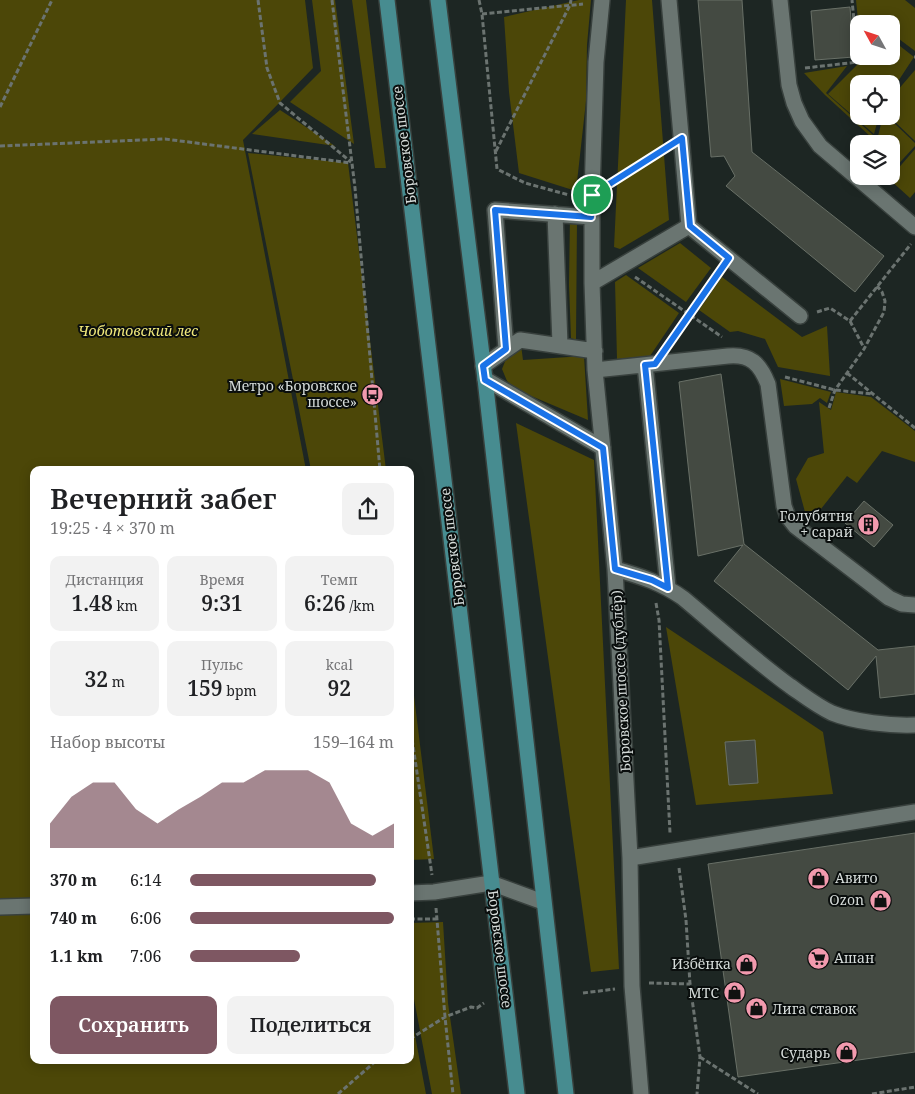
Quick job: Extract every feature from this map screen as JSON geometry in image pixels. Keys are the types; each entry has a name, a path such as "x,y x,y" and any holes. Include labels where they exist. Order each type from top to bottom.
{"main road":[{"name":"Боровское шоссе","path":"387,0 517,1094"},
{"path":"438,0 484,373 566,1094"}],"street":[{"path":"669,0 690,226 800,316"},
{"path":"780,0 787,70 794,103 809,133 820,146 915,227"},
{"name":"Боровское шоссе (дублёр)","path":"602,1 596,62 591,217 592,283 596,370 615,569 630,858 632,986 641,1094"},
{"path":"506,349 495,210 591,217"},
{"path":"555,214 560,344"},
{"path":"592,283 690,226"},
{"path":"595,351 560,344 520,340 506,349 484,373 603,448"},
{"path":"596,370 739,355 754,362 763,371 768,384 784,506 788,517 795,526 889,598 902,604 915,605"},
{"path":"650,364 668,588"},
{"path":"615,569 652,580 668,588 683,598 772,672 819,706 832,713 848,718 903,726 915,725"},
{"path":"630,858 915,812"},
{"path":"414,893 434,892 491,883 543,902"},
{"path":"0,907 30,906"}],"path":[{"path":"0,107 52,0"},
{"path":"258,0 267,68 280,104 351,162"},
{"path":"332,0 355,188 380,466"},
{"path":"479,0 482,14 497,169 525,183 592,198 682,138"},
{"path":"496,151 571,0"},
{"path":"787,70 858,62 852,0"},
{"path":"482,14 602,1"},
{"path":"0,146 164,139 351,162"},
{"path":"850,321 915,240"},
{"path":"650,364 690,315 729,258"},
{"path":"620,267 729,342 739,355"},
{"path":"829,408 835,390 864,349 884,312 885,301 878,286"},
{"path":"800,316 830,308 850,321 864,349"},
{"path":"763,371 835,390 874,394"},
{"path":"847,374 915,428"},
{"path":"414,919 437,919"},
{"path":"646,983 690,984"},
{"path":"583,993 619,989"},
{"path":"414,1036 445,1017 470,1007 477,1008 484,1003"},
{"path":"700,1057 758,1094"},
{"path":"338,1094 373,1064"},
{"path":"872,1094 915,1087"}],"green space":[{"name":"Чоботовский лес","path":"0,0 305,0 313,68 243,140 305,466 30,466 30,1064 414,1064 414,1030 426,1094 0,1094"},
{"path":"312,0 335,0 354,144 290,102 321,71"},
{"path":"352,0 366,0 386,168 375,168"},
{"path":"579,0 591,0 587,45 586,101 576,191 519,173 509,92 504,17"},
{"path":"626,0 652,0 669,220 620,249 614,247"},
{"path":"856,0 905,0 915,8 915,51 900,40 900,15 858,15"},
{"path":"900,46 914,57 900,78 900,75 850,75 850,113 828,94 857,65 900,65"},
{"path":"847,66 826,93 850,114 850,118 825,95 804,73"},
{"path":"915,70 915,141 898,125 900,125 900,88"},
{"path":"280,110 335,146 252,134"},
{"path":"858,125 862,125 873,135 869,135"},
{"path":"864,125 876,125 874,134"},
{"path":"881,125 896,125 915,143 915,146 900,162 900,135 878,135"},
{"path":"915,149 915,192 910,198 896,185 900,185 900,166"},
{"path":"248,153 348,163 386,466 310,466"},
{"path":"570,217 577,219 576,340 571,338 569,285"},
{"path":"680,243 711,268 686,302 638,268"},
{"path":"626,275 679,313 650,356 617,359 615,282"},
{"path":"722,277 802,337 827,326 830,376 778,367 765,339 738,331 730,332 699,310"},
{"path":"521,345 523,360 584,356 588,420 517,390 507,381 502,369 508,354"},
{"path":"780,379 831,392 827,403 820,398 812,404 784,406"},
{"path":"836,392 871,397 915,431 915,462 882,451 857,483 847,476 813,519 805,512 796,479 808,458 824,453 819,402 831,410"},
{"path":"516,423 594,460 619,969 591,972"},
{"path":"666,627 823,732 833,794 696,805"},
{"path":"414,696 434,859 414,860"},
{"path":"443,922 448,1003 461,1094 432,1094 414,999 414,923"}],"building":[{"path":"698,0 742,0 752,152 884,256 855,292 726,186 735,176 724,156 711,157"},
{"path":"850,7 850,57 815,60 811,11"},
{"path":"721,374 744,544 878,650 915,646 915,694 880,698 876,656 848,690 714,581 743,545 698,556 679,382"},
{"name":"Голубятня + сарай","path":"864,501 893,525 874,547 845,523"},
{"path":"755,740 758,783 729,785 725,742"},
{"name":"Ашан","path":"915,833 915,1052 738,1077 708,864"}],"place":[{"name":"Метро «Боровское шоссе»","path":"373,394"},
{"name":"Голубятня + сарай","path":"869,524"},
{"name":"Авито","path":"819,878"},
{"name":"Ozon","path":"880,900"},
{"name":"Ашан","path":"818,958"},
{"name":"Избёнка","path":"747,964"},
{"name":"МТС","path":"735,993"},
{"name":"Лига ставок","path":"756,1009"},
{"name":"Сударь","path":"846,1053"}],"route":[{"path":"682,138 690,226 729,258 655,364 645,365 668,588 652,580 615,569 603,448 485,380 483,366 506,349 495,210 591,217 592,195 682,138"}]}
